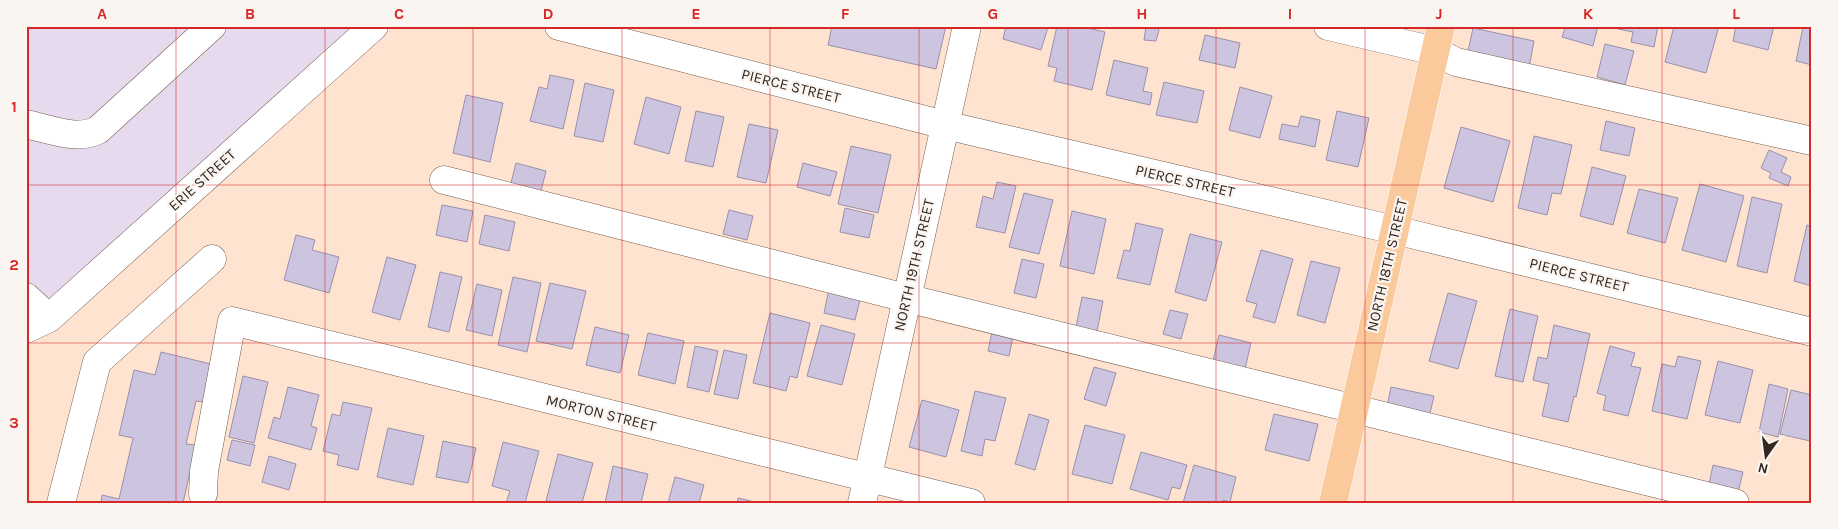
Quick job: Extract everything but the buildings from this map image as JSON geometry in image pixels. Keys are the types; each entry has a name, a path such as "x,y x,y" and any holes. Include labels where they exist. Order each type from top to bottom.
{"main road":[{"name":"NORTH 18TH STREET","path":"1333,503 1352,410 1438,39"}],"street":[{"path":"26,124 75,135 88,135 98,130 212,26"},
{"name":"ERIE STREET","path":"37,323 374,26"},
{"name":"PIERCE STREET","path":"559,26 945,125 1395,230 1812,332"},
{"name":"NORTH 19TH STREET","path":"864,491 966,26"},
{"path":"1328,26 1438,39 1456,62 1812,141"},
{"path":"444,180 1352,410 1735,503"},
{"path":"61,503 97,362 212,259"},
{"path":"26,297 37,323"},
{"name":"MORTON STREET","path":"203,494 204,471 232,321 864,491 970,503"}],"shaded area":[{"path":"26,26 374,26 26,329"}]}
